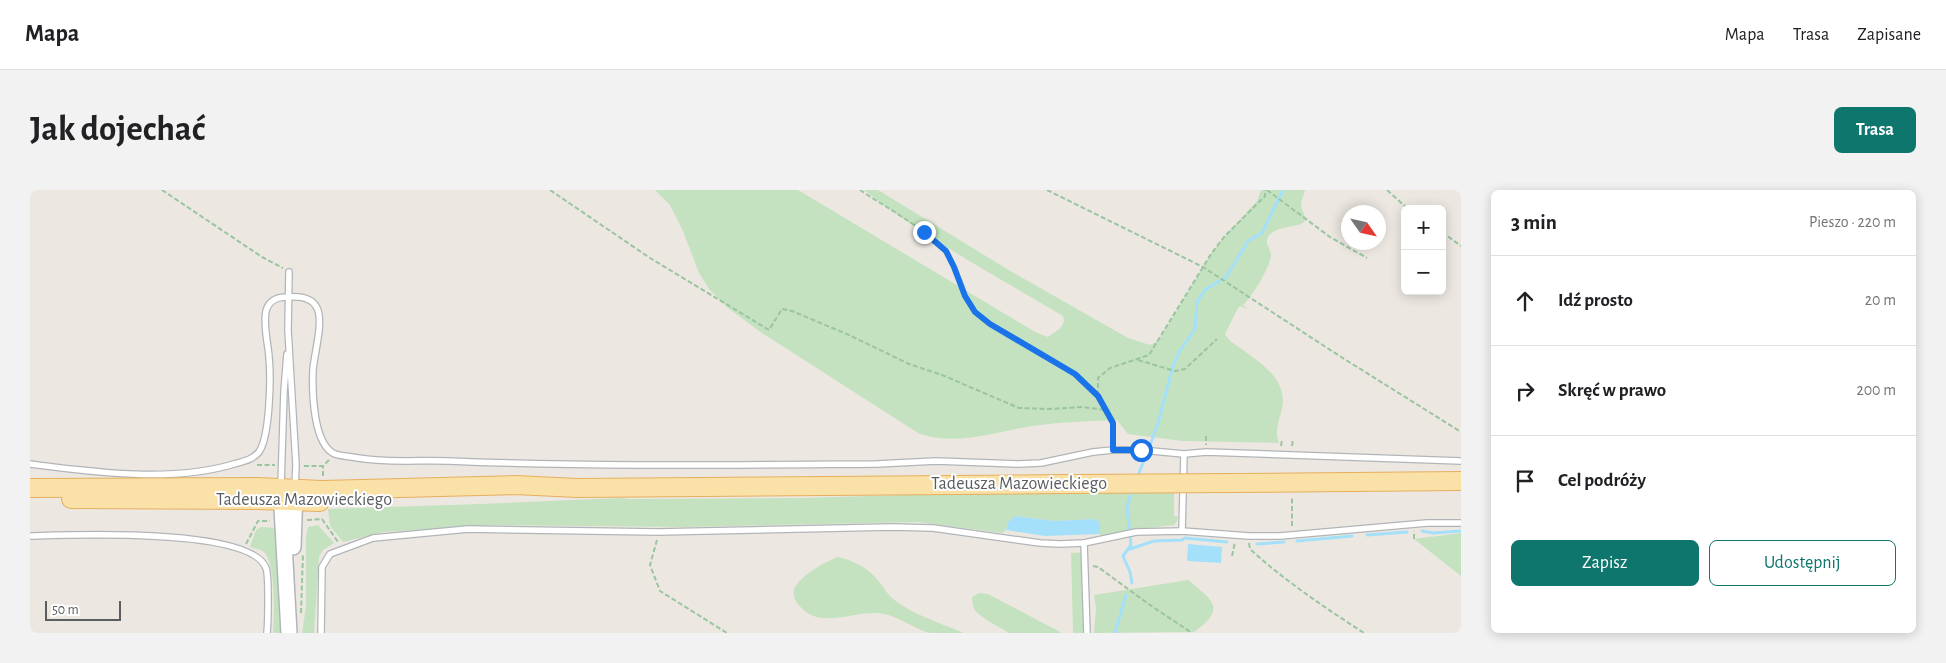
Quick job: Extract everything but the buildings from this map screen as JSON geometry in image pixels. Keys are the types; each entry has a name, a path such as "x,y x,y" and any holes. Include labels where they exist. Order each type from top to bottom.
{"main road":[{"name":"Tadeusza Mazowieckiego","path":"30,499 230,499 515,485 577,488 1461,481"},
{"name":"Tadeusza Mazowieckiego","path":"35,487 257,487 288,495"}],"street":[{"path":"288,495 291,633"}],"lane":[{"path":"288,495 284,392 289,272"},
{"path":"30,464 135,474 182,473 218,469 254,458 261,449 266,436 270,377 266,312 271,301 289,296 311,300 317,307 320,316 313,371 314,402 319,435 325,446 334,454 362,459 516,465 868,464 936,461 1019,464 1041,463 1094,452 1141,450 1184,454 1206,452 1461,461"},
{"path":"288,330 296,465 288,495"},
{"path":"1182,531 1184,454"},
{"path":"321,633 322,568 326,560 330,554 373,538 468,529 658,532 892,527 933,528 1040,543 1084,543 1136,532 1182,531 1249,536 1292,535 1428,523 1461,523"},
{"path":"30,536 179,538 244,550 257,557 266,568 267,633"},
{"path":"1084,543 1087,633"}],"path":[{"path":"162,190 262,257 289,272"},
{"path":"550,190 650,258 769,330 782,309 792,311 857,338 908,364 942,375 1019,408 1082,407 1106,410"},
{"path":"860,190 924,232 946,251 965,296 975,312 990,324 1075,374 1098,396 1113,423 1113,450"},
{"path":"1047,190 1203,267 1354,366 1461,432"},
{"path":"1098,396 1098,378 1103,373 1110,368 1149,355 1203,267 1224,237 1265,196 1266,190 1330,236 1367,258"},
{"path":"1388,190 1404,205"},
{"path":"1446,235 1461,246"},
{"path":"1137,360 1175,371 1185,369 1217,339"},
{"path":"1292,494 1292,535"},
{"path":"305,526 307,520"},
{"path":"658,532 650,565 660,591 727,633"},
{"path":"1232,556 1236,535"},
{"path":"1249,536 1250,550 1272,569 1319,604 1364,633"},
{"path":"301,615 303,550"},
{"path":"1084,565 1098,567 1150,606 1192,633"}],"green space":[{"path":"655,190 798,190 1037,333 1048,337 1062,326 1063,316 937,241 864,190 878,190 1012,272 1128,338 1150,345 1159,340 1211,254 1257,201 1261,190 1305,190 1301,205 1305,220 1299,225 1274,231 1269,235 1267,242 1271,255 1265,274 1243,305 1248,309 1240,306 1238,308 1225,334 1229,340 1267,368 1280,386 1283,397 1277,430 1279,443 1182,441 1128,434 1117,420 1032,426 961,439 946,439 918,433 759,331 728,308 709,289 699,273 683,231 670,205"},
{"path":"1174,492 1174,516 1178,517 1174,525 1138,529 1101,537 1099,522 1093,519 1055,521 1015,516 1008,522 1006,530 1002,533 918,522 686,527 495,525 384,532 343,542 330,526 328,509 620,498 802,498 969,493"},
{"path":"318,525 334,543 323,550 319,557 314,633 302,633 306,607 306,536 308,527"},
{"path":"261,527 276,528 284,633 273,633 273,590 271,567 268,558 263,551 250,547 256,530"},
{"path":"1461,533 1461,576 1414,539"},
{"path":"1088,552 1088,633 1073,633 1071,553"},
{"path":"838,557 854,562 868,570 891,597 901,605 964,633 930,633 884,614 873,613 827,618 807,613 795,600 795,587 798,582 815,569"},
{"path":"1188,580 1204,593 1213,604 1211,617 1194,632 1094,633 1096,608 1094,595"},
{"path":"979,593 988,594 1062,633 1009,633 976,612 972,597"}],"water":[{"path":"1015,516 1055,521 1093,519 1100,522 1100,534 1045,536 1006,530 1008,522"},
{"path":"1188,544 1222,547 1221,563 1187,561"}],"waterway":[{"path":"1137,478 1157,427 1173,366 1179,352 1195,329 1197,302 1205,290 1226,277 1248,241 1262,233 1283,190"},
{"path":"1132,583 1130,572 1123,556 1131,545 1127,506 1133,488"},
{"path":"1422,531 1433,533 1461,531"},
{"path":"1367,535 1407,532"},
{"path":"1297,541 1352,536"},
{"path":"1130,549 1154,541 1182,540 1185,538 1227,542"},
{"path":"1257,544 1284,542"},
{"path":"1115,633 1126,595"}],"route":[{"path":"924,232 946,251 965,296 975,312 990,324 1075,374 1098,396 1113,423 1113,450 1141,450"}]}
